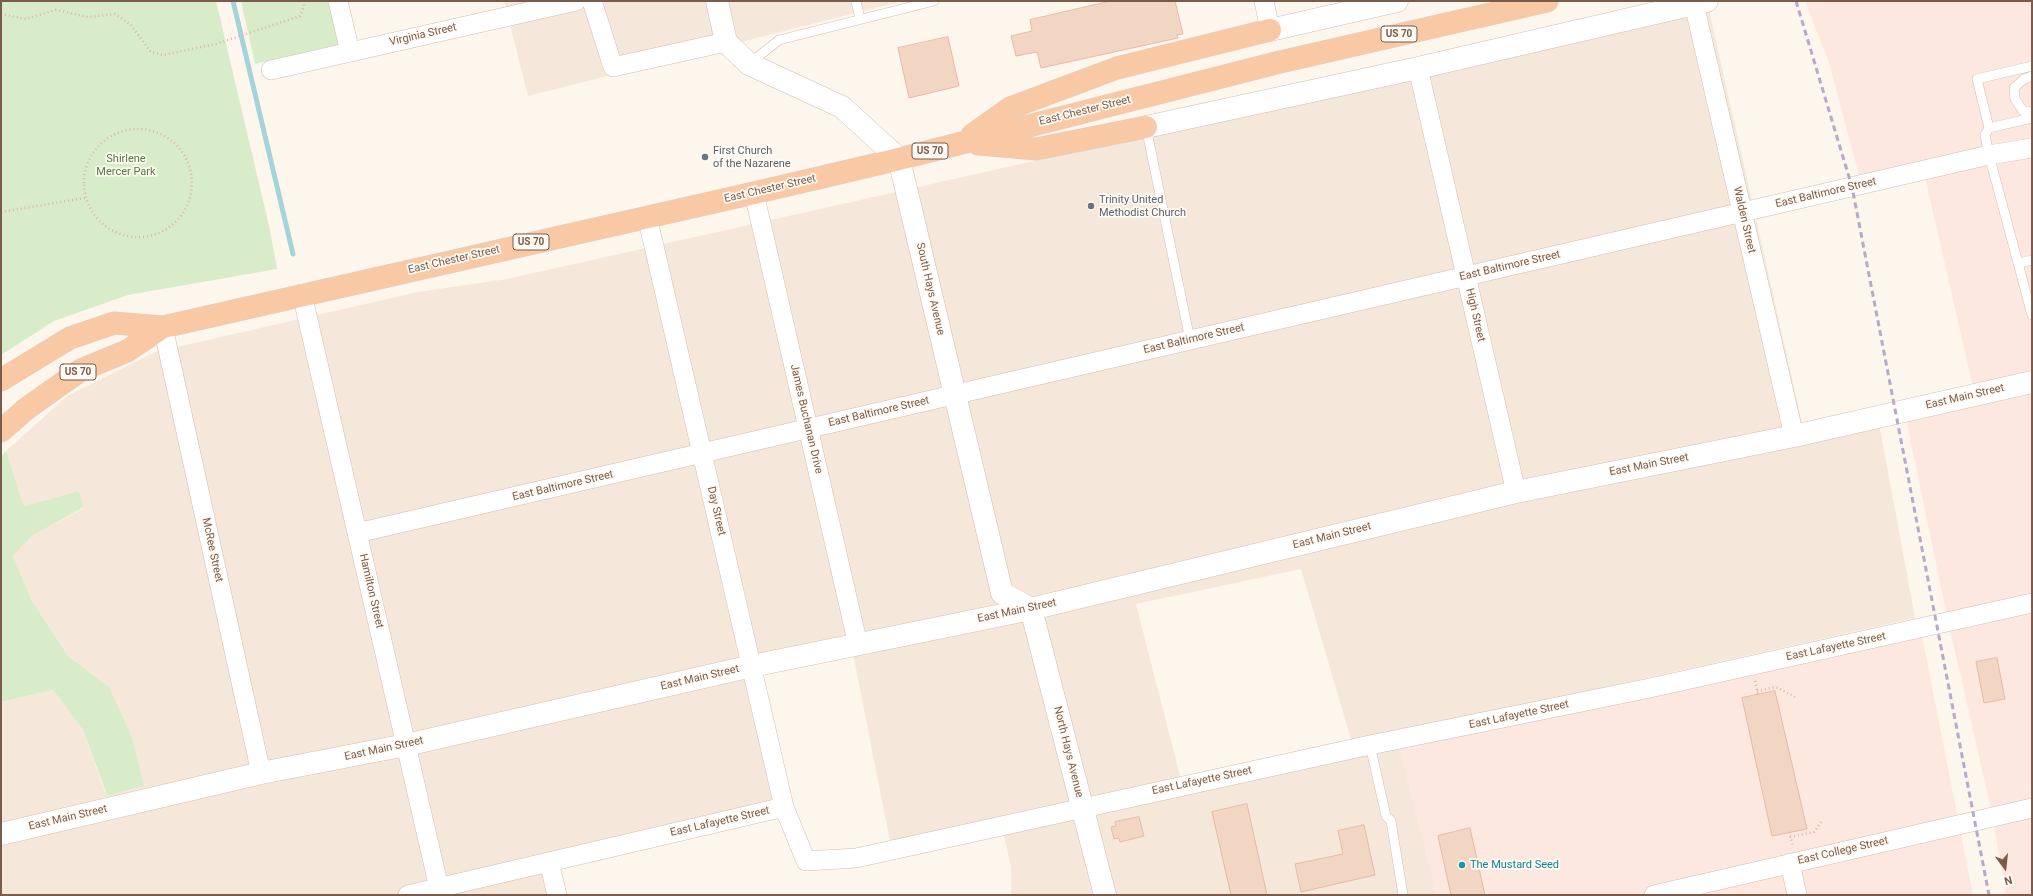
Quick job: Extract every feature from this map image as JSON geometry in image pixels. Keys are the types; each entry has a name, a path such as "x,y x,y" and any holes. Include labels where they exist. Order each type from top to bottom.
{"highway":[{"name":"East Chester Street","path":"1,380 70,338 114,323 163,327 302,294 899,159 1251,69 1547,1"},
{"path":"961,142 1010,108 1117,68 1270,30"},
{"path":"961,142 1036,150 1146,127"},
{"name":"US 70","path":"1,431 26,409 81,370 127,352 163,327"}],"main road":[{"path":"717,1 726,42 748,64 842,107 899,159"},
{"path":"1270,30 1397,1"},
{"path":"1146,127 1418,68 1700,3"},
{"name":"South Hays Avenue","path":"899,159 1002,593 1031,609"},
{"name":"East Main Street","path":"1,834 261,773 406,745 752,666 1031,609 1516,492 1794,436 2032,382"},
{"name":"North Hays Avenue","path":"1031,609 1105,895"}],"street":[{"path":"338,1 350,52"},
{"name":"Virginia Street","path":"271,70 576,1"},
{"path":"592,1 612,68 726,42"},
{"path":"1264,1 1270,30"},
{"name":"Walden Street","path":"1700,3 1742,212 1794,436"},
{"name":"High Street","path":"1418,68 1516,492"},
{"name":"East Baltimore Street","path":"357,533 1989,155 2032,148"},
{"name":"James Buchanan Drive","path":"754,193 858,645"},
{"name":"Day Street","path":"647,216 784,807"},
{"name":"Hamilton Street","path":"302,294 439,888"},
{"name":"McRee Street","path":"163,327 261,773"},
{"name":"East Lafayette Street","path":"408,895 784,807 806,861 856,858 1370,745 1650,688 2032,603"},
{"name":"East College Street","path":"1654,895 1792,856 2032,808"},
{"path":"1792,856 1797,895"},
{"path":"549,862 557,895"}],"lane":[{"path":"856,1 860,19"},
{"path":"748,64 779,40 934,1"},
{"path":"1989,128 1976,79 2032,66"},
{"path":"2032,76 2024,79 2014,88 2015,99 2023,111 2032,112"},
{"path":"2032,118 1989,128 1985,134 1989,155 2020,263 2032,315"},
{"path":"1146,127 1190,340"},
{"path":"2020,263 2032,260"},
{"path":"1370,745 1386,816 1391,821 1404,895"}],"path":[{"path":"1,14 26,19 56,10 88,17 115,14 130,24 151,52 163,56 216,44 300,16 304,6 303,1"},
{"path":"142,129 156,132 170,140 179,148 187,162 192,176 188,202 183,212 173,225 153,235 140,237 124,235 111,230 101,222 91,210 85,198 85,171 94,150 104,140 126,130 142,129"},
{"path":"1,212 85,198"},
{"path":"1754,677 1757,693 1776,687 1795,697"},
{"path":"1790,837 1814,832 1822,821"},
{"path":"1789,832 1792,856"}],"shaded area":[{"path":"504,1 903,1 528,96"},
{"path":"1805,1 2032,1 2032,895 2006,895 1991,809 1946,612 1906,418 1976,400 1922,164 1860,179 1829,63"},
{"path":"1709,10 1802,423 1876,407 1915,618 1396,734 1437,895 1011,895 1011,867 1001,822 891,847 850,638 756,658 790,796 554,851 564,895 1,895 1,702 53,690 83,730 106,795 109,687 68,656 32,601 13,556 32,536 84,508 79,491 24,506 6,451 67,396 155,352 418,292 507,279","holes":["1301,569 1352,743 1181,780 1136,604"]},
{"path":"1922,636 1973,895 1437,895 1399,746"}],"green space":[{"name":"Shirlene Mercer Park","path":"1,1 216,1 270,230 277,269 128,295 54,321 1,355"},
{"path":"241,1 332,1 341,44 255,64"},
{"path":"6,451 24,506 79,491 84,507 32,536 13,556 32,601 68,656 109,687 131,735 144,786 107,795 83,730 53,690 1,702 1,456"}],"building":[{"path":"1111,1 1175,1 1183,34 1177,35 1178,38 1041,68 1037,52 1016,56 1011,36 1032,31 1030,20"},
{"path":"948,37 959,86 909,98 898,48"},
{"path":"1997,658 2005,699 1984,703 1976,662"},
{"path":"1775,691 1807,829 1772,836 1742,698"},
{"path":"1247,804 1267,895 1231,895 1212,812"},
{"path":"1139,817 1144,836 1120,842 1119,838 1114,839 1111,827 1116,826 1115,822"},
{"path":"1364,825 1375,875 1301,892 1295,864 1343,854 1338,831"},
{"name":"The Mustard Seed","path":"1470,828 1485,895 1451,895 1438,836"}],"waterway":[{"path":"233,1 293,254"}],"railway":[{"path":"1796,1 1852,187 1989,895"}],"place":[{"name":"First Church of the Nazarene","path":"705,157"},
{"name":"Trinity United Methodist Church","path":"1091,206"},
{"name":"The Mustard Seed","path":"1462,865"}]}
